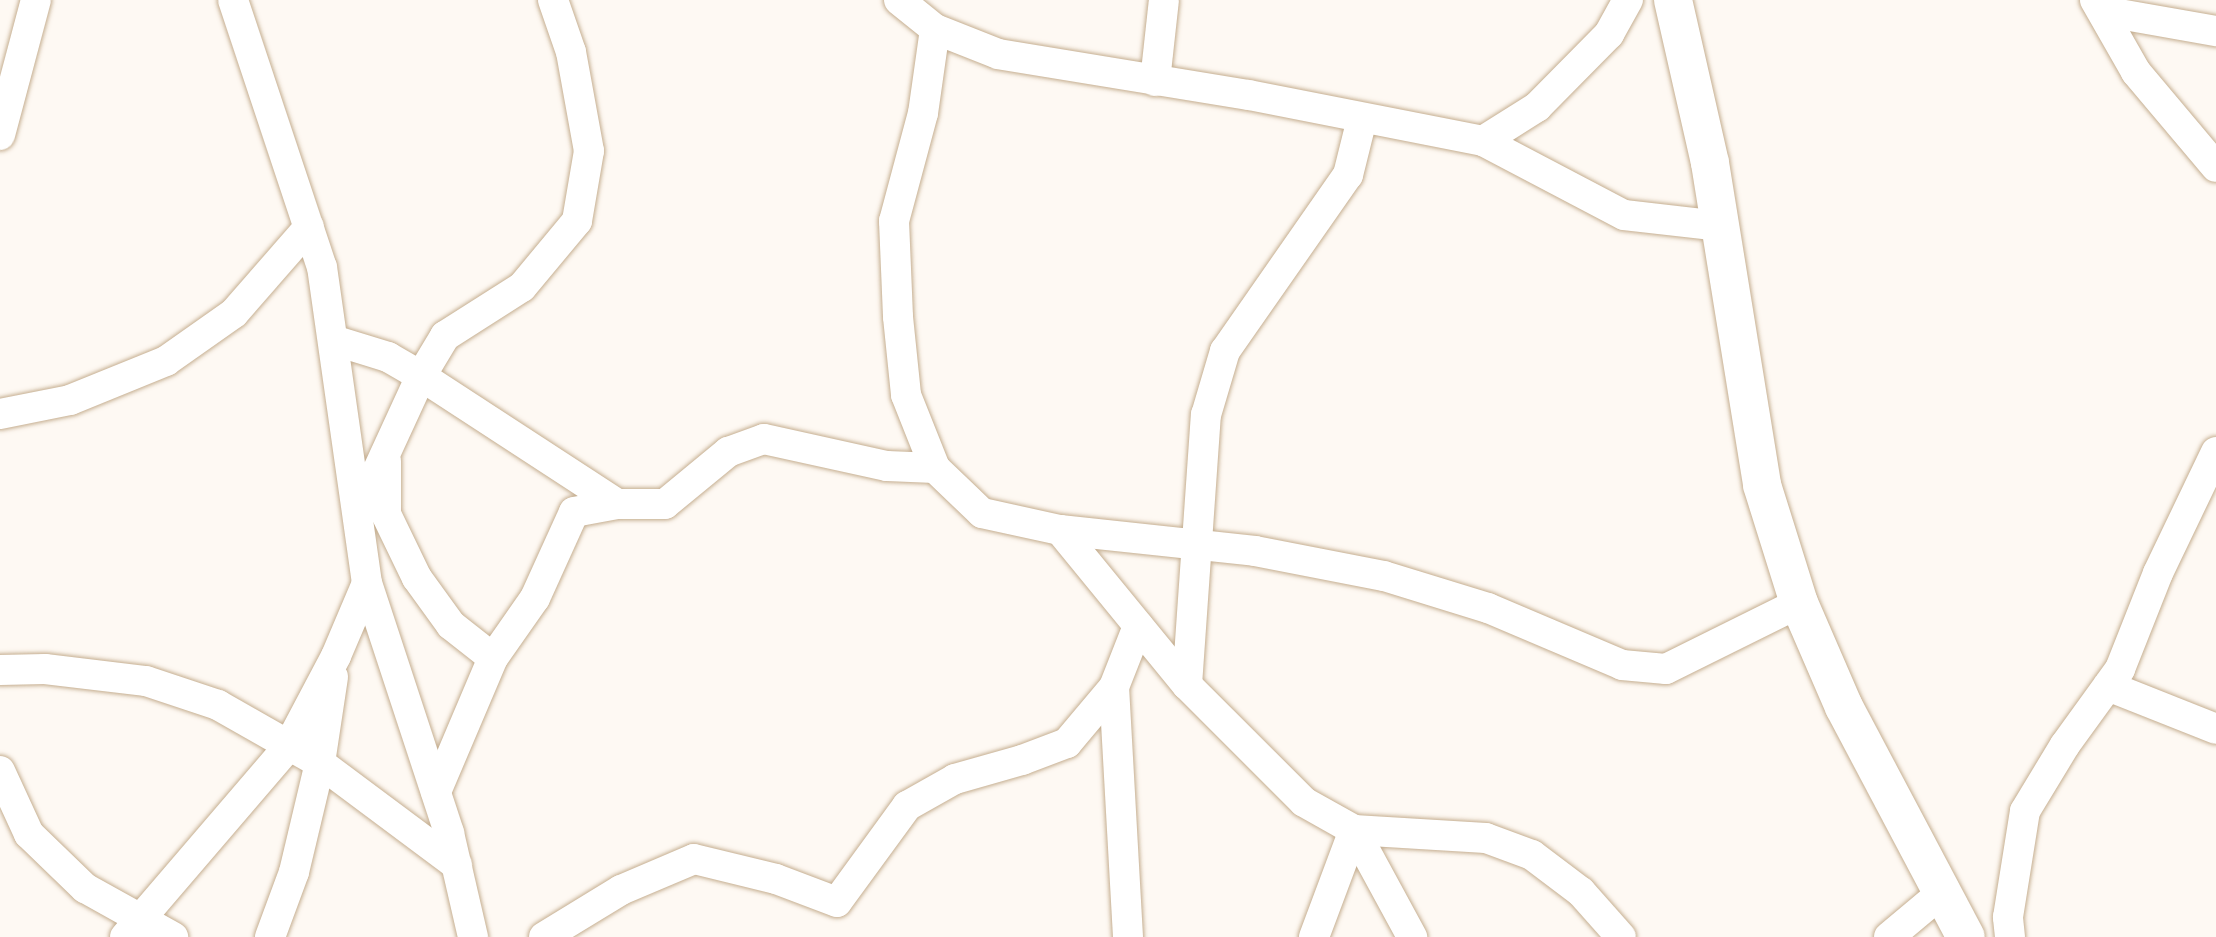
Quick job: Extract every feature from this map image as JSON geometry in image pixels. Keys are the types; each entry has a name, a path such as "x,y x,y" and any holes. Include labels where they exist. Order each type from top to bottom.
{"street":[{"path":"0,135 36,0"},
{"path":"233,0 322,267 367,583 436,792 473,937"},
{"path":"358,513 386,447 421,376 445,336 522,287 577,221 589,151 571,52 553,0"},
{"path":"899,0 935,29 998,54 1483,141 1624,215 1721,226"},
{"path":"1155,81 1164,0"},
{"path":"1483,141 1537,107 1609,34 1628,0"},
{"path":"1673,0 1721,226 1762,485 1799,603 1844,707 1966,937"},
{"path":"2099,6 2216,31"},
{"path":"2099,6 2136,72 2216,167"},
{"path":"935,29 923,113 894,221 898,317 906,395 935,468 982,513 1060,530 1255,551 1384,576 1488,608 1622,665 1666,669 1799,603"},
{"path":"1187,685 1206,415 1225,351 1348,175 1362,119"},
{"path":"0,414 70,400 166,361 234,313 309,227"},
{"path":"333,340 388,357 421,376 617,504"},
{"path":"436,792 493,658 535,598 574,512 617,504 665,504 728,452 764,439 887,466 935,468"},
{"path":"386,447 386,514 417,578 451,625 493,658"},
{"path":"2010,937 2008,917 2025,811 2065,745 2120,669 2158,573 2216,452"},
{"path":"1060,530 1187,685 1304,802 1354,830 1486,838 1532,855 1581,892 1621,937"},
{"path":"132,928 288,747 336,656 367,583"},
{"path":"544,937 621,890 694,859 776,879 837,902 907,806 955,779 1022,760 1067,743 1114,687 1138,626"},
{"path":"270,937 294,872 320,763 336,656"},
{"path":"0,670 45,669 146,681 218,705 320,763 457,865"},
{"path":"2108,686 2216,729"},
{"path":"1114,687 1128,937"},
{"path":"0,771 29,834 85,888 132,928 173,937"},
{"path":"1314,937 1354,830"},
{"path":"1354,830 1412,937"},
{"path":"1889,937 1944,891"}]}
